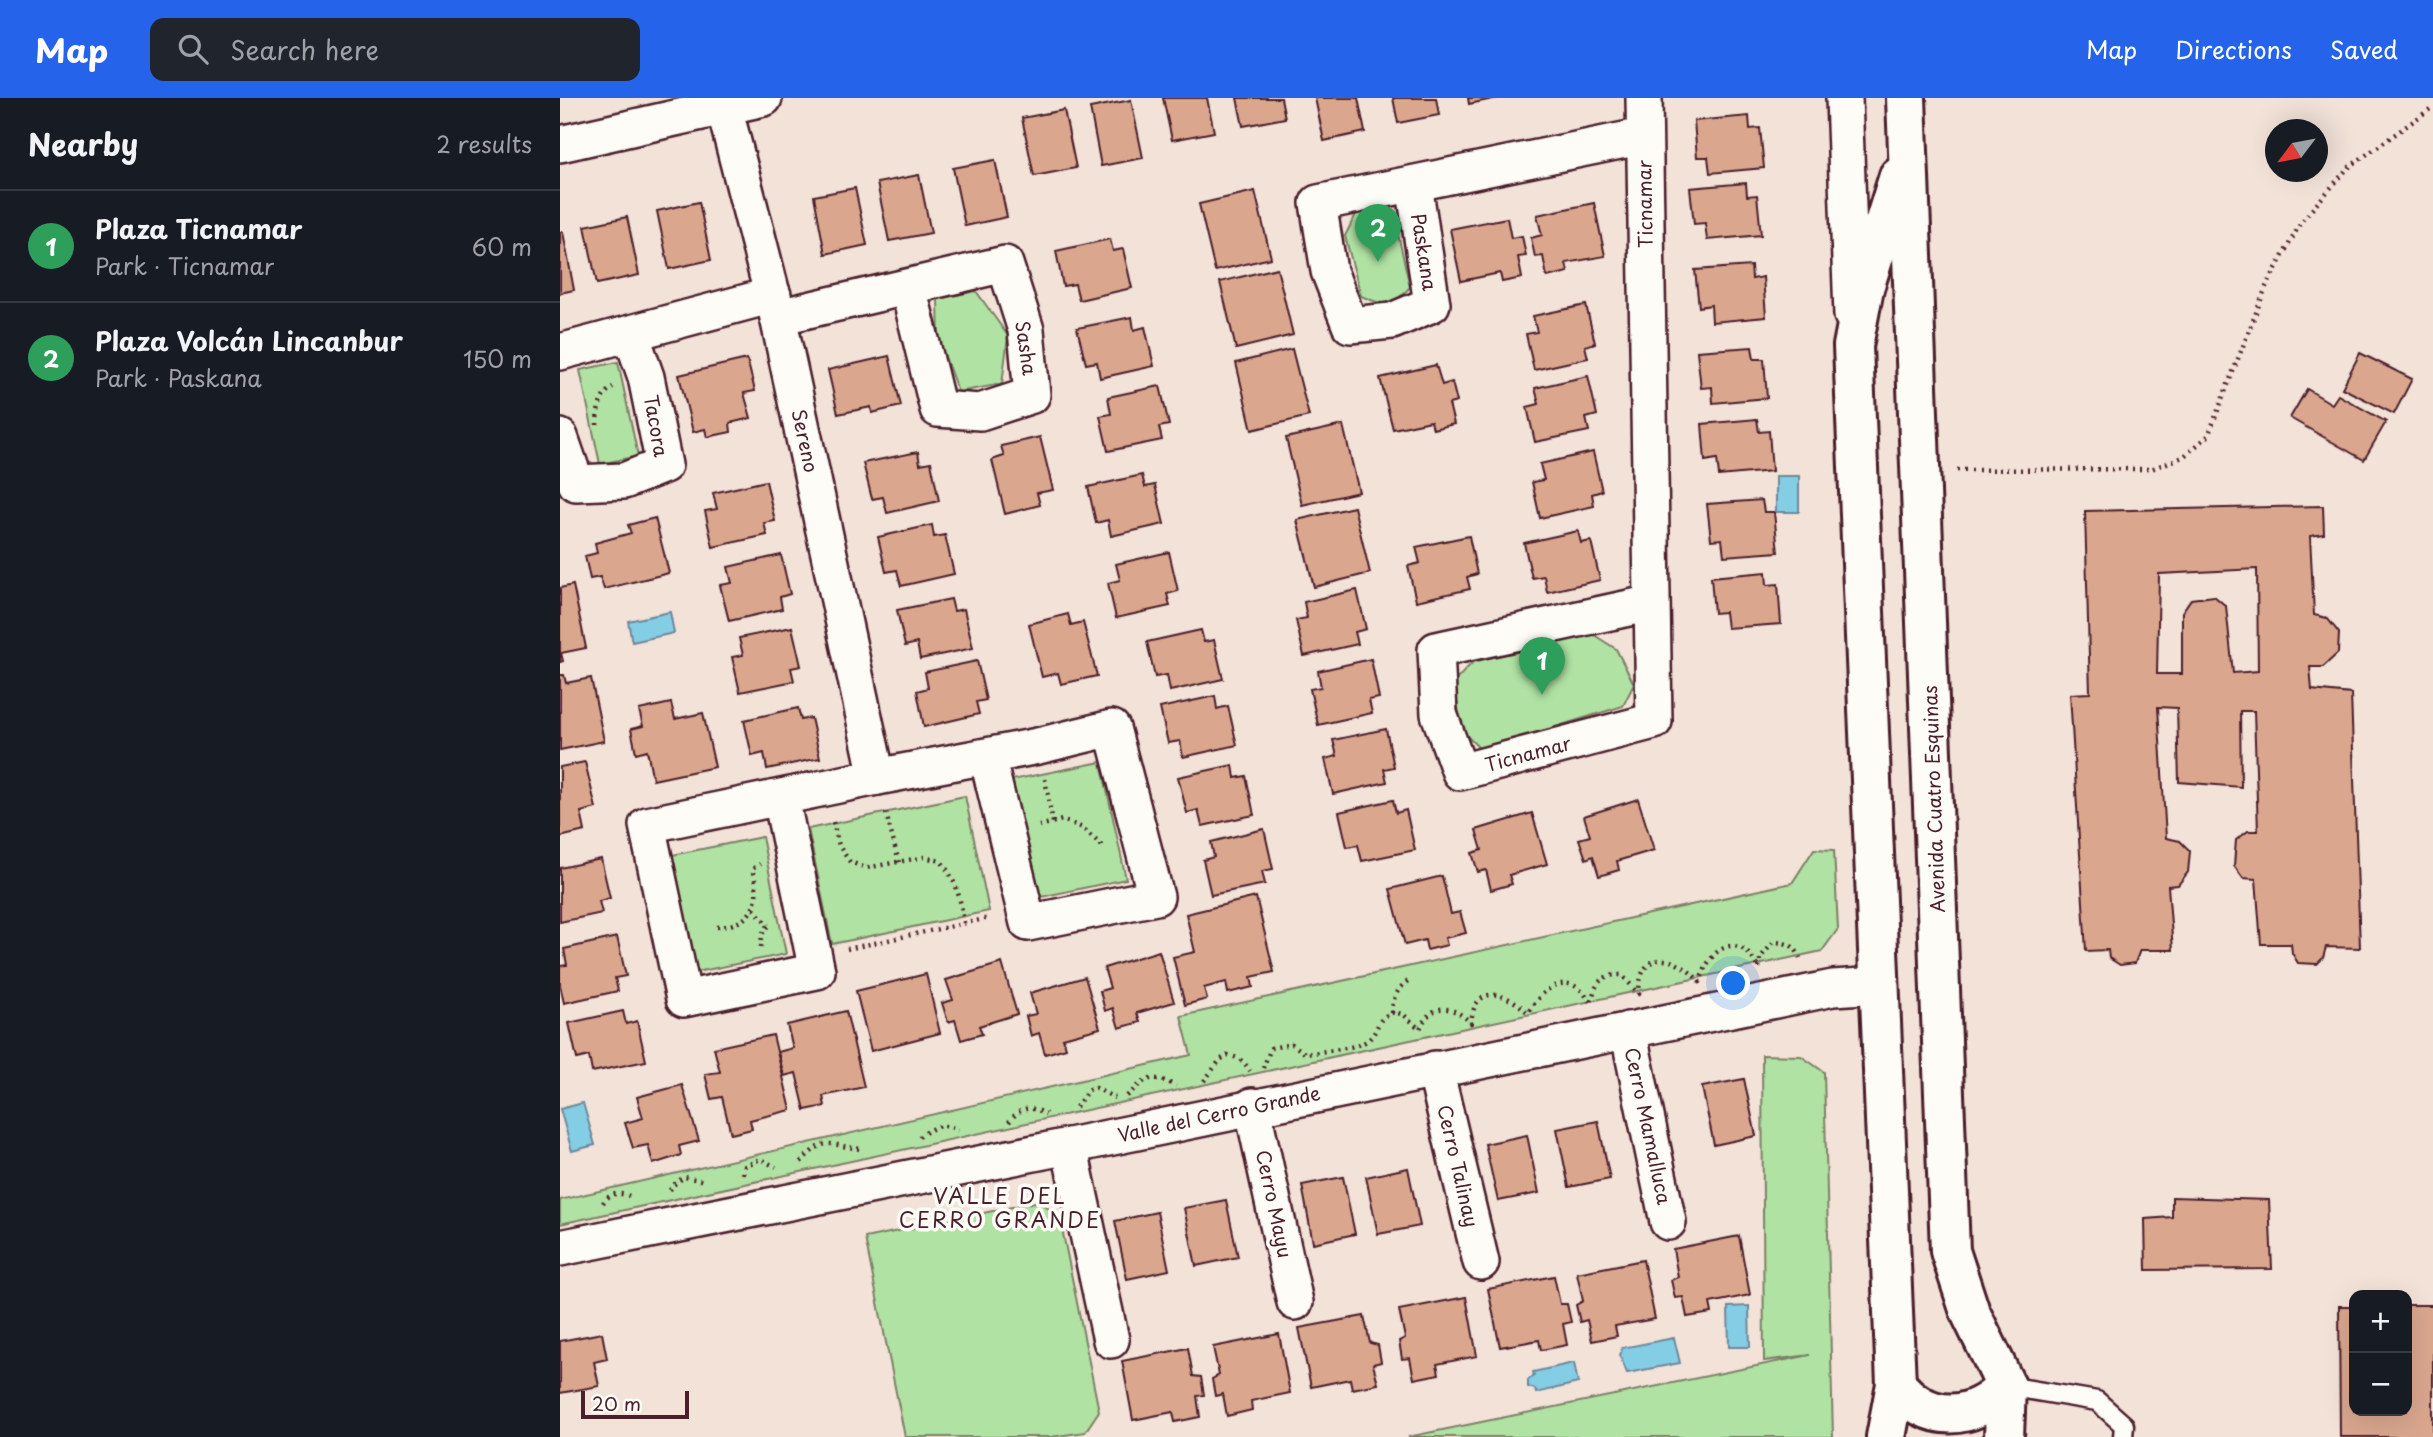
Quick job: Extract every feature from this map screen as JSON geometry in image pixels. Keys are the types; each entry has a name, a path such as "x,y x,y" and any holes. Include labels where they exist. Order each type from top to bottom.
{"main road":[{"name":"Avenida Cuatro Esquinas","path":"1906,98 1950,1251 1970,1312 2007,1386 2004,1437"},
{"name":"Avenida Cuatro Esquinas","path":"1886,1437 1896,1384 1853,346 1864,288 1907,150"},
{"path":"1896,1384 1917,1404 1931,1411 1946,1413 1963,1413 1980,1408 2007,1386"}],"street":[{"path":"560,144 764,98"},
{"name":"Ticnamar","path":"1644,98 1654,721 1460,772 1439,714 1436,650 1652,603"},
{"name":"Avenida Cuatro Esquinas","path":"1844,98 1853,346"},
{"name":"Sereno","path":"724,107 775,306 877,777"},
{"path":"1414,184 1644,136"},
{"name":"Sasha","path":"775,306 908,288 1005,264 1026,330 1032,395 981,412 938,409 908,288"},
{"path":"560,352 631,334 775,306"},
{"name":"Tacora","path":"560,437 576,483 624,481 664,465 646,377 631,334"},
{"path":"781,798 817,971 684,999 647,825 1112,728 1156,897 1028,923 988,756"},
{"name":"Valle del Cerro Grande","path":"560,1248 1833,988 1879,985"},
{"name":"Cerro Mamalluca","path":"1628,1030 1668,1222"},
{"name":"Cerro Talinay","path":"1435,1069 1481,1262"},
{"name":"Cerro Mayu","path":"1252,1107 1295,1302"},
{"path":"1069,1146 1111,1340"}],"lane":[{"path":"2007,1386 2096,1401 2124,1425 2123,1437"}],"path":[{"path":"1922,470 2151,469 2183,457 2208,436 2266,286 2301,222 2348,168 2433,107"},
{"path":"877,777 899,863"},
{"path":"825,789 839,846 850,862 866,868 924,857 941,860 953,877 959,893 964,923"},
{"path":"1031,835 1039,826 1062,820 1083,828 1104,845 1106,854"},
{"path":"717,927 729,926 754,909 758,897 752,869 790,844"},
{"path":"754,909 768,925"},
{"path":"814,956 1024,910"},
{"path":"1195,1086 1209,1077 1220,1060 1228,1055 1237,1057 1250,1071 1258,1073 1264,1067 1271,1048 1292,1044 1306,1054 1360,1044 1369,1039 1378,1021 1392,1013 1404,1015 1420,1029 1428,1015 1435,1010 1458,1011 1471,1023 1473,1010 1486,996 1496,993 1507,996 1528,1013 1545,990 1553,985 1563,984 1577,986 1585,992 1591,1004 1595,986 1601,979 1615,974 1622,975 1639,994 1642,974 1649,964 1659,960 1669,959 1680,963 1700,982 1705,964 1713,954 1723,948 1745,950 1753,956 1759,969 1760,958 1774,942 1786,943 1797,949 1802,962"},
{"path":"1392,1013 1396,993 1411,979"},
{"path":"1130,1094 1135,1086 1146,1079 1157,1078 1185,1088"}],"green space":[{"path":"1375,203 1392,208 1410,287 1398,299 1388,303 1361,296 1345,236 1357,212"},
{"path":"976,291 1008,336 1002,384 958,392 939,341 938,299"},
{"path":"618,362 638,456 600,464 580,370"},
{"path":"1591,633 1616,649 1634,684 1623,706 1481,750 1463,732 1453,683 1473,662"},
{"path":"1101,762 1126,879 1036,898 1012,780"},
{"path":"965,796 989,911 832,944 808,829"},
{"path":"762,837 786,954 696,972 672,855"},
{"path":"1814,849 1834,850 1838,929 1822,951 560,1224 560,1200 1191,1055 1181,1016 1792,883"},
{"path":"1762,1055 1801,1056 1824,1072 1833,1437 1408,1437 1810,1355 1764,1361"},
{"path":"1040,1201 1060,1219 1099,1411 1085,1432 1051,1437 905,1437 865,1238"}],"water":[{"path":"1776,476 1799,476 1799,512 1776,512"},
{"path":"670,612 674,633 632,642 628,621"},
{"path":"583,1103 595,1145 572,1151 560,1109"},
{"path":"1749,1306 1750,1347 1729,1347 1728,1307"},
{"path":"1674,1338 1680,1363 1627,1373 1620,1356 1622,1348"},
{"path":"1574,1363 1578,1383 1536,1393 1535,1389 1528,1387 1528,1380 1534,1376 1533,1372"}],"building":[{"path":"1163,98 1207,98 1214,132 1172,140"},
{"path":"1237,98 1281,98 1285,118 1243,126"},
{"path":"1315,98 1358,98 1365,132 1324,141"},
{"path":"1393,98 1436,98 1439,115 1398,123"},
{"path":"1468,98 1498,98 1469,104"},
{"path":"1131,100 1143,158 1101,166 1090,108"},
{"path":"1064,110 1076,168 1034,176 1022,118"},
{"path":"1749,116 1750,129 1760,128 1764,168 1710,173 1708,157 1697,157 1694,121"},
{"path":"995,160 1007,217 965,226 953,168"},
{"path":"919,175 931,233 889,241 877,183"},
{"path":"1746,183 1747,196 1757,195 1761,235 1707,240 1705,223 1694,224 1690,188"},
{"path":"855,188 867,245 825,254 814,196"},
{"path":"1255,191 1271,258 1215,271 1199,204"},
{"path":"699,202 711,260 669,269 657,211"},
{"path":"1594,203 1605,256 1566,263 1568,272 1547,277 1543,256 1535,257 1531,238 1542,235 1537,215"},
{"path":"627,217 639,275 597,284 585,226"},
{"path":"1507,218 1511,238 1522,236 1526,256 1518,257 1522,278 1502,282 1500,273 1461,281 1450,229"},
{"path":"560,232 563,232 574,290 560,293"},
{"path":"1110,239 1113,251 1123,249 1132,288 1079,300 1075,284 1063,286 1056,251"},
{"path":"1751,266 1752,279 1763,277 1766,317 1712,322 1711,305 1699,307 1695,270"},
{"path":"1277,268 1293,335 1236,349 1220,282"},
{"path":"1586,305 1595,343 1585,346 1588,358 1534,370 1526,334 1537,332 1533,316"},
{"path":"1132,317 1134,330 1145,327 1154,366 1100,378 1097,362 1086,364 1077,328"},
{"path":"1752,347 1754,359 1764,359 1767,398 1713,403 1712,387 1701,388 1697,351"},
{"path":"1292,349 1309,416 1252,430 1236,363"},
{"path":"2360,353 2412,379 2394,414 2342,388"},
{"path":"889,356 901,406 872,413 871,407 838,414 828,370"},
{"path":"747,359 755,391 744,393 751,418 730,423 731,432 707,437 705,429 693,432 679,375"},
{"path":"1436,365 1442,385 1452,382 1457,402 1449,404 1454,424 1433,429 1431,421 1393,429 1380,378"},
{"path":"1588,376 1597,415 1586,418 1589,431 1535,442 1527,407 1539,404 1535,388"},
{"path":"1160,386 1169,425 1159,427 1162,440 1108,451 1100,416 1111,414 1108,397"},
{"path":"2307,389 2332,404 2338,395 2386,422 2364,460 2290,418"},
{"path":"1757,419 1759,432 1769,431 1772,471 1719,476 1717,459 1705,461 1702,424"},
{"path":"1343,425 1359,492 1302,505 1286,438"},
{"path":"1040,437 1053,490 1037,493 1040,505 1005,514 992,460 1004,456 1001,446"},
{"path":"918,452 920,464 931,462 939,501 887,513 883,497 872,499 863,463"},
{"path":"1593,452 1602,491 1592,494 1594,506 1540,518 1532,482 1544,480 1540,464"},
{"path":"1142,475 1145,487 1155,485 1164,524 1111,536 1108,520 1096,523 1088,487"},
{"path":"766,481 775,521 764,523 767,535 713,547 705,511 717,509 713,493"},
{"path":"1762,500 1764,512 1774,512 1778,552 1724,556 1722,539 1711,540 1707,504"},
{"path":"2323,506 2324,534 2310,536 2314,615 2327,618 2339,633 2338,653 2323,667 2310,667 2312,690 2351,694 2360,948 2326,947 2323,958 2317,964 2298,963 2292,953 2291,944 2261,944 2256,879 2243,878 2234,866 2236,840 2248,831 2258,831 2254,711 2240,711 2241,787 2179,782 2177,708 2158,707 2166,838 2180,841 2190,851 2188,872 2178,885 2168,886 2173,950 2140,950 2135,963 2120,965 2109,958 2108,950 2086,951 2070,694 2090,693 2085,511","holes":["2257,569 2258,671 2233,673 2226,606 2214,596 2191,599 2182,612 2182,674 2157,674 2159,574"]},
{"path":"1354,507 1370,573 1314,587 1297,520"},
{"path":"655,518 669,573 604,589 600,577 590,579 585,556 597,553 595,543 631,533 628,525"},
{"path":"932,525 934,537 945,535 954,574 901,586 897,570 886,572 878,537"},
{"path":"1578,531 1581,543 1591,541 1600,580 1547,592 1544,576 1532,578 1524,543"},
{"path":"1469,536 1477,574 1467,577 1470,589 1416,601 1408,566 1420,563 1416,547"},
{"path":"1169,552 1178,591 1167,594 1170,606 1116,618 1108,583 1120,580 1116,564"},
{"path":"781,555 790,594 780,597 782,609 729,621 720,585 732,583 728,567"},
{"path":"1766,572 1767,585 1778,584 1781,624 1727,628 1725,612 1714,613 1711,577"},
{"path":"573,585 586,648 561,653 563,661 560,662 560,588"},
{"path":"1357,590 1366,629 1355,632 1358,644 1304,656 1296,620 1307,618 1304,602"},
{"path":"951,599 954,611 964,609 973,648 920,659 917,643 905,646 897,610"},
{"path":"1068,614 1071,625 1083,622 1097,676 1061,684 1058,673 1042,677 1029,624"},
{"path":"792,627 801,666 791,668 794,681 740,692 732,657 743,655 739,638"},
{"path":"1201,630 1204,642 1214,640 1223,679 1170,691 1167,675 1155,677 1147,642"},
{"path":"1371,659 1379,698 1369,700 1372,713 1318,725 1310,689 1321,687 1318,671"},
{"path":"977,661 986,700 976,702 979,714 924,727 917,691 928,688 925,672"},
{"path":"560,675 564,675 566,683 591,678 604,741 560,750"},
{"path":"1215,696 1217,709 1228,706 1237,745 1183,757 1180,741 1168,743 1160,708"},
{"path":"671,703 675,719 703,713 715,767 653,780 647,750 636,753 631,729 643,726 639,710"},
{"path":"798,708 801,720 811,718 820,758 767,769 764,753 752,756 744,720"},
{"path":"1386,729 1394,767 1384,769 1387,782 1333,794 1325,759 1337,756 1333,740"},
{"path":"585,762 596,808 581,812 585,831 560,837 560,767"},
{"path":"1233,765 1235,778 1246,776 1254,815 1202,826 1198,810 1187,813 1178,777"},
{"path":"1638,799 1654,850 1617,861 1619,870 1599,876 1593,856 1586,859 1579,839 1590,836 1584,816"},
{"path":"1393,800 1396,813 1406,810 1415,850 1362,861 1358,845 1347,847 1339,812"},
{"path":"1532,813 1547,864 1509,875 1512,884 1491,890 1486,870 1478,872 1472,853 1482,850 1476,830"},
{"path":"1264,829 1273,869 1262,871 1265,884 1211,895 1203,860 1214,857 1211,842"},
{"path":"601,859 610,898 599,901 602,913 560,922 560,868"},
{"path":"1442,876 1451,914 1460,912 1466,933 1445,938 1447,945 1427,950 1425,940 1405,945 1390,889"},
{"path":"1256,897 1274,972 1251,977 1253,987 1228,993 1226,982 1204,988 1207,999 1185,1005 1173,957 1195,952 1186,914"},
{"path":"617,937 626,976 615,978 618,991 564,1003 560,966 567,965 564,949"},
{"path":"1159,951 1174,1002 1137,1013 1140,1022 1119,1028 1113,1008 1105,1011 1100,991 1110,988 1104,968"},
{"path":"1002,963 1017,1014 979,1026 982,1034 961,1040 955,1020 948,1022 942,1003 953,1000 946,980"},
{"path":"926,974 940,1033 871,1051 856,991"},
{"path":"1085,977 1100,1028 1063,1038 1066,1048 1045,1054 1039,1033 1031,1036 1026,1016 1036,1014 1030,993"},
{"path":"623,1011 626,1024 637,1021 646,1061 592,1072 589,1056 577,1059 569,1023"},
{"path":"846,1011 864,1087 823,1096 825,1106 805,1110 796,1073 784,1076 778,1052 793,1048 787,1025"},
{"path":"773,1035 791,1110 750,1120 752,1129 731,1134 722,1097 711,1099 705,1074 720,1072 714,1048"},
{"path":"1744,1079 1756,1136 1714,1145 1702,1087"},
{"path":"682,1085 699,1141 679,1146 681,1155 653,1164 648,1145 633,1148 625,1123 643,1118 637,1097"},
{"path":"1598,1121 1610,1179 1569,1187 1557,1129"},
{"path":"1527,1135 1539,1193 1498,1201 1485,1144"},
{"path":"1408,1168 1420,1226 1378,1234 1366,1177"},
{"path":"1343,1177 1355,1234 1313,1243 1302,1185"},
{"path":"2172,1197 2269,1200 2272,1269 2146,1270 2145,1219 2172,1217"},
{"path":"1226,1200 1238,1257 1196,1266 1184,1208"},
{"path":"1157,1212 1169,1270 1127,1279 1115,1221"},
{"path":"1739,1236 1750,1295 1710,1303 1712,1313 1687,1317 1683,1297 1675,1298 1671,1280 1678,1277 1673,1249"},
{"path":"1643,1260 1655,1319 1615,1326 1617,1336 1592,1341 1587,1320 1580,1322 1576,1305 1583,1301 1577,1273"},
{"path":"1554,1276 1560,1304 1567,1304 1571,1322 1563,1324 1567,1345 1541,1350 1539,1340 1500,1347 1488,1289"},
{"path":"1466,1297 1477,1356 1437,1364 1439,1374 1414,1379 1410,1358 1402,1359 1399,1341 1405,1338 1399,1310"},
{"path":"2412,1305 2433,1305 2433,1437 2340,1437 2339,1306 2349,1306 2349,1416 2412,1416"},
{"path":"1364,1316 1370,1343 1378,1345 1381,1362 1373,1364 1378,1384 1352,1389 1350,1379 1311,1387 1299,1328"},
{"path":"602,1333 607,1359 594,1362 599,1386 560,1393 560,1341"},
{"path":"1279,1334 1290,1393 1251,1401 1252,1410 1227,1416 1223,1394 1215,1396 1212,1379 1219,1375 1213,1347"},
{"path":"1188,1348 1193,1376 1201,1377 1204,1395 1197,1396 1200,1417 1175,1422 1173,1412 1133,1420 1122,1361"}],"place":[{"name":"Plaza Volcán Lincanbur","path":"1378,262"},
{"name":"Plaza Ticnamar","path":"1542,695"}],"district":[{"name":"VALLE DEL CERRO GRANDE","path":"1000,1209"}]}
